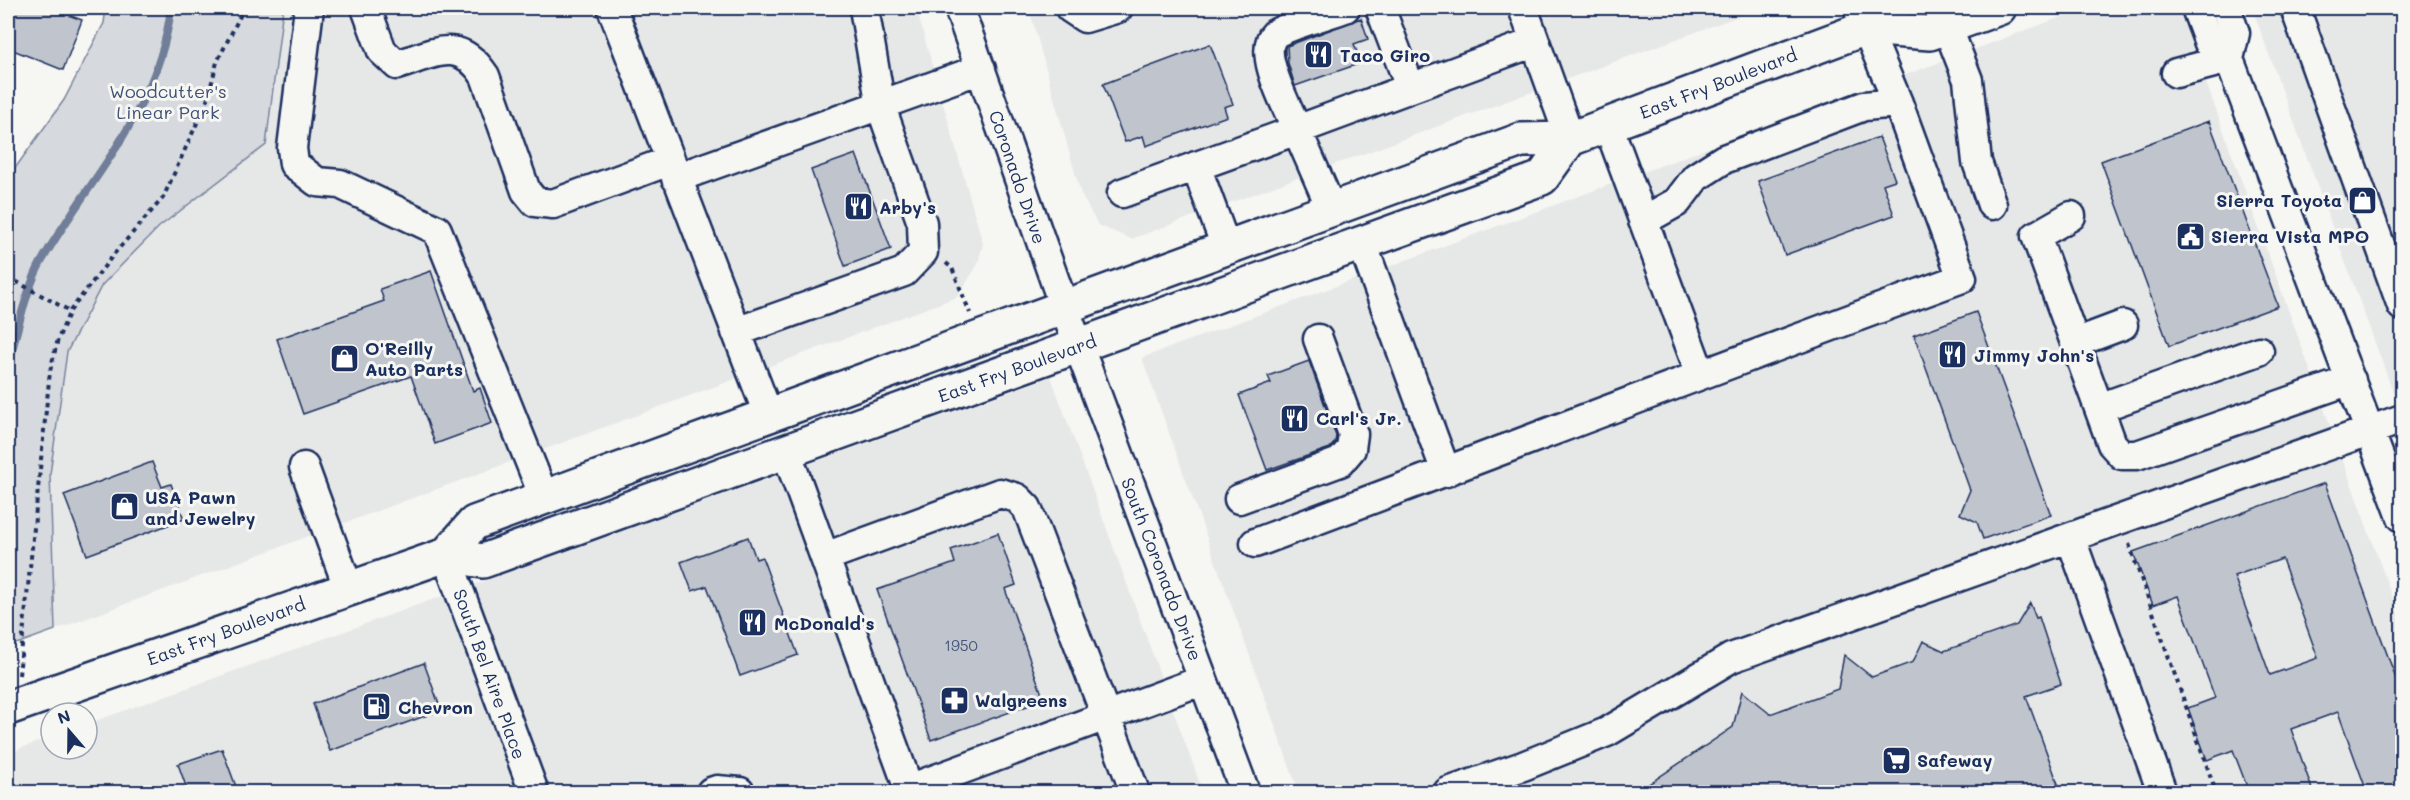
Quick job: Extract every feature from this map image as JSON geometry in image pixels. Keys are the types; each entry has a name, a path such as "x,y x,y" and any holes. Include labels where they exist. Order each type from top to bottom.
{"main road":[{"name":"East Fry Boulevard","path":"446,555 474,523 1521,140 1570,139 1891,8"},
{"name":"East Fry Boulevard","path":"1862,18 1930,33 1999,8"},
{"name":"East Fry Boulevard","path":"11,707 348,587 446,555 483,561 1542,178 1570,139"}],"street":[{"path":"309,8 291,148 294,164 317,182 340,184 437,230 544,497"},
{"path":"366,8 382,51 397,65 437,53 458,50 474,60 485,76 526,191 535,202 553,204 881,107 981,69"},
{"path":"612,8 768,414"},
{"path":"736,332 904,272 923,252 922,223 881,107 864,8"},
{"name":"Coronado Drive","path":"959,8 1078,346"},
{"path":"1070,8 1085,18 1118,8"},
{"path":"1331,208 1269,60 1268,47 1275,34 1345,8"},
{"path":"1380,8 1410,87"},
{"path":"1523,8 1570,139"},
{"path":"2196,8 2209,43 2229,59 2403,517"},
{"path":"2226,8 2235,33 2229,59"},
{"path":"2295,8 2403,306"},
{"path":"1255,543 1446,472 1700,373 1962,278 1898,102 1862,18"},
{"path":"1947,26 1968,80 1977,162 1992,205"},
{"path":"1122,193 1535,42"},
{"path":"2176,73 2229,59"},
{"path":"1644,221 1677,202 1696,177 1724,159 1864,106 1898,102"},
{"path":"1608,125 1700,373"},
{"path":"1196,166 1226,247"},
{"path":"2071,216 2036,236 2112,444 2122,455 2137,455 2351,380"},
{"path":"1362,243 1446,472"},
{"path":"2075,343 2123,325"},
{"path":"1239,499 1340,462 1351,449 1353,434 1318,339"},
{"name":"South Coronado Drive","path":"1078,346 1245,792"},
{"path":"2099,408 2259,351"},
{"path":"1448,792 1522,766 1606,732 1731,658 2071,539 2403,419"},
{"path":"786,451 909,789 1203,680"},
{"path":"304,466 348,587"},
{"path":"825,556 1000,493 1017,498 1027,508 1135,792"},
{"path":"2071,539 2162,792"},
{"name":"South Bel Aire Place","path":"446,555 534,792"},
{"path":"711,792 740,792"}],"path":[{"path":"11,707 50,371 58,339 70,311 114,254 163,198 207,101 217,62 244,8"},
{"path":"944,261 952,268 970,314"},
{"path":"8,277 70,311"},
{"path":"2121,521 2216,792"}],"shaded area":[{"path":"283,8 916,8 983,244 977,266 957,297 55,630 50,474 67,352 102,285 159,227 266,145"},
{"path":"1029,8 1761,8 1131,239 1098,225 1081,194"},
{"path":"2086,8 2179,8 2402,624 2402,792 1299,792 1142,358"},
{"name":"Sierra Toyota","path":"2252,8 2402,8 2402,411 2393,392"},
{"path":"1051,377 1203,792 8,792 8,753 39,741 39,761 99,761 99,720"}],"green space":[{"name":"Woodcutter's Linear Park","path":"106,8 283,8 266,145 159,227 102,285 67,352 50,474 55,630 8,647 8,178 64,100 104,23"}],"building":[{"path":"8,8 66,8 63,13 82,20 63,70 8,48"},
{"name":"Taco Giro","path":"1361,18 1368,39 1354,44 1361,63 1295,86 1288,63 1287,46"},
{"path":"1210,44 1233,104 1224,107 1227,116 1146,146 1143,136 1125,142 1103,84"},
{"name":"Sierra Vista MPO","path":"2209,121 2278,306 2169,346 2101,161"},
{"path":"1879,137 1895,180 1883,184 1894,215 1785,255 1758,181"},
{"path":"856,154 891,249 845,266 811,170"},
{"path":"431,271 473,391 480,388 492,423 435,444 411,376 303,414 277,339 384,301 380,289"},
{"path":"1976,312 2051,515 1983,539 1977,522 1960,514 1970,490 1914,335"},
{"name":"Carl's Jr.","path":"1309,361 1336,436 1335,442 1330,448 1267,470 1239,395 1271,383 1268,376"},
{"name":"USA Pawn and Jewelry","path":"152,462 162,487 171,484 184,519 87,555 64,495"},
{"path":"2325,483 2403,698 2403,792 2367,792 2338,712 2291,729 2313,792 2249,792 2233,750 2207,760 2188,708 2215,698 2178,596 2153,605 2133,552","holes":["2282,559 2318,658 2270,675 2234,576"]},
{"name":"Walgreens","path":"998,533 1016,585 1005,589 1044,700 931,740 877,590 955,563 951,550"},
{"name":"McDonald's","path":"748,537 756,559 762,557 798,655 740,676 707,586 692,591 681,562"},
{"path":"2030,603 2036,618 2039,617 2061,684 2026,696 2061,792 1637,792 1733,727 1742,691 1770,714 1838,689 1844,655 1872,677 1913,662 1923,641 1944,651 2017,625"},
{"name":"Chevron","path":"424,663 441,710 330,751 313,704"},
{"path":"222,749 238,792 188,792 178,764"}],"waterway":[{"path":"8,368 22,312 37,270 138,110 153,78 164,44 171,8"}],"place":[{"name":"Taco Giro","path":"1319,55"},
{"name":"Sierra Toyota","path":"2363,200"},
{"name":"Arby's","path":"858,207"},
{"name":"Sierra Vista MPO","path":"2190,236"},
{"name":"Jimmy John's","path":"1953,355"},
{"name":"O'Reilly Auto Parts","path":"344,358"},
{"name":"Carl's Jr.","path":"1295,418"},
{"name":"USA Pawn and Jewelry","path":"124,507"},
{"name":"McDonald's","path":"753,623"},
{"name":"Walgreens","path":"954,700"},
{"name":"Chevron","path":"377,707"},
{"name":"Safeway","path":"1896,760"}]}
